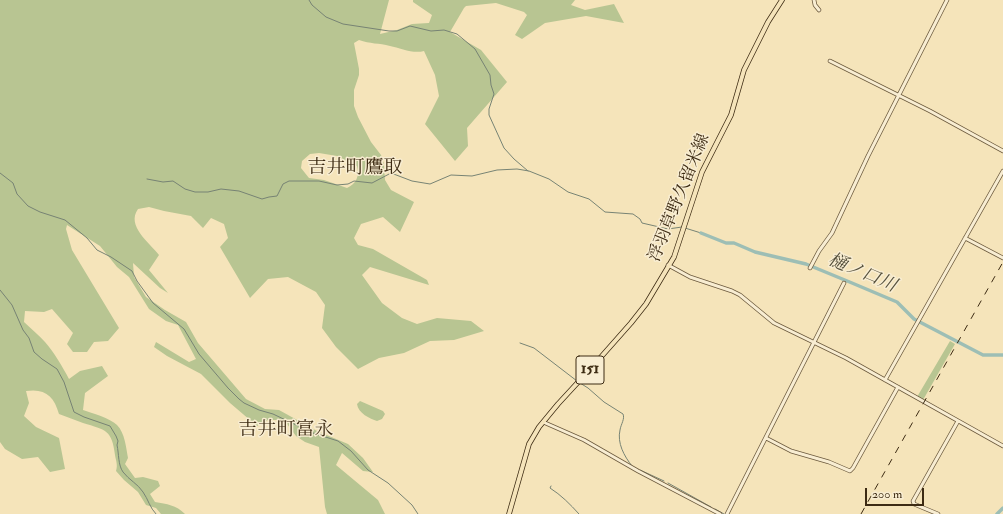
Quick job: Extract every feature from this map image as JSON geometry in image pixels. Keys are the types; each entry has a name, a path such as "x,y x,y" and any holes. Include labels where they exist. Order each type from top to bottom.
{"main road":[{"name":"浮羽草野久留米線","path":"508,514 529,444 543,422 626,329 646,304 678,248 706,164 731,115 744,70 768,22 782,0"}],"street":[{"path":"814,0 815,5 819,10"},
{"path":"811,267 819,251 832,233 868,156 947,0"},
{"path":"830,61 1003,151"},
{"path":"885,380 1003,171"},
{"path":"965,238 1003,258"},
{"path":"668,265 690,277 740,295 774,322 885,380 1003,446"},
{"path":"727,514 844,283"},
{"path":"766,438 791,451 829,462 850,471 898,388"},
{"path":"938,514 914,504 913,501 958,421"},
{"path":"543,422 584,440 638,471 720,514"}],"green space":[{"path":"0,0 389,0 380,34 397,30 412,24 429,23 432,15 413,2 413,0 575,0 571,5 585,10 614,4 624,23 586,16 545,23 522,39 515,35 527,15 524,12 496,3 466,6 450,32 481,50 507,82 467,128 468,146 455,161 425,124 439,96 435,75 424,51 411,51 359,40 354,43 359,69 359,75 354,90 354,106 358,117 371,142 381,155 384,164 385,180 391,190 414,202 400,232 383,217 361,224 354,238 358,245 373,249 427,280 429,285 370,267 362,275 382,303 402,318 417,324 437,318 471,321 484,331 454,340 430,341 404,353 379,358 358,369 336,347 322,328 325,305 316,292 288,277 268,279 250,298 220,247 228,238 224,224 211,218 203,228 191,216 149,207 138,209 135,215 135,222 140,234 159,255 149,270 168,293 160,288 133,263 134,277 146,297 186,322 198,343 246,399 265,409 279,410 317,431 348,444 363,458 373,472 363,471 342,453 336,465 378,500 385,514 327,514 319,447 305,442 296,436 287,424 277,420 268,420 257,426 230,403 201,374 167,356 154,347 156,342 189,362 196,359 178,325 166,321 149,309 129,277 117,267 100,246 67,225 66,229 72,250 119,328 108,341 94,342 87,352 73,352 67,344 73,333 52,309 44,312 25,311 24,322 48,346 58,359 69,379 80,371 102,366 108,376 85,393 83,410 106,418 114,422 120,428 126,445 128,458 125,464 135,478 143,477 158,481 160,486 150,494 155,502 175,507 185,514 161,514 156,508 146,505 138,492 116,471 117,465 114,447 110,436 97,427 59,414 54,402 43,392 33,390 26,391 29,403 24,416 36,427 59,438 65,469 50,472 38,457 22,459 5,449 0,442","holes":["319,153 337,156 357,166 358,176 355,182 347,188 324,180 309,178 301,168 302,161 310,154"]},
{"path":"950,341 955,344 923,400 917,397"},
{"path":"360,401 383,411 385,414 382,419 377,421 365,415 358,407 357,404"}],"waterway":[{"path":"309,0 312,5 326,17 343,24 389,31 397,31 410,26 431,31 444,30 457,34 475,49 490,75 494,94 489,109 489,115 504,148 528,171"},
{"path":"147,179 163,182 173,181 185,189 195,192 208,192 221,189 239,191 262,199 277,196 283,184 289,181 319,181 337,185 348,184 354,181 372,183 391,173 412,181 430,184 451,175 472,176 497,170 517,169 529,171 549,179 568,192 589,199 605,212 633,214 640,219 642,223 668,229 682,227"},
{"path":"0,173 13,183 17,194 28,206 40,212 65,220 87,238 97,250 111,257 132,271 137,281 153,303 184,329 199,354 239,399 259,410 273,414 313,433 338,441 351,451 368,470 388,483 412,505 418,514"},
{"path":"685,228 701,233"},
{"name":"樋ノ口川","path":"701,233 726,243 734,243 755,252 806,264 897,302 914,319 983,355 1003,355"},
{"path":"0,290 12,305 23,330 29,338 34,352 57,369 64,382 74,412 110,426 118,441 117,445 121,469 125,475 141,489 156,514"},
{"path":"520,343 534,348 577,381"},
{"path":"580,383 604,402 623,414 624,418 620,430 619,440 624,454 632,466"},
{"path":"640,470 664,481"},
{"path":"668,483 711,507"},
{"path":"551,486 550,488 579,514"},
{"path":"997,514 1003,508"},
{"path":"715,509 724,514"}],"railway":[{"path":"861,514 1003,262"}],"district":[{"name":"吉井町鷹取","path":"355,169"},
{"name":"吉井町富永","path":"286,431"}]}
